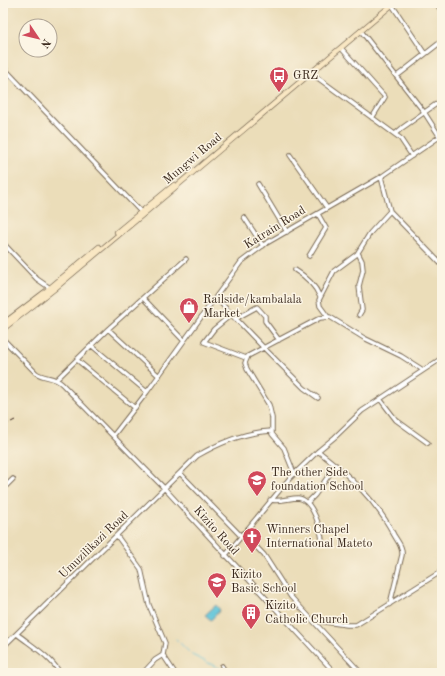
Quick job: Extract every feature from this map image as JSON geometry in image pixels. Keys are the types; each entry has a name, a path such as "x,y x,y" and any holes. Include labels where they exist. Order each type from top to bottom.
{"main road":[{"name":"Mungwi Road","path":"3,324 142,213 392,4"},
{"name":"Mungwi Road","path":"3,329 53,290 142,213 392,4"}],"street":[{"path":"436,3 442,12"},
{"path":"392,4 425,54"},
{"path":"361,31 397,76 441,136"},
{"path":"397,76 442,41"},
{"path":"340,48 385,98 372,118"},
{"path":"3,67 142,213"},
{"path":"311,73 395,134 402,141 412,156"},
{"path":"395,134 442,100"},
{"name":"Katrain Road","path":"113,436 159,376 216,298 238,265 264,246 382,177 441,136"},
{"path":"290,155 327,208"},
{"path":"382,177 390,211 442,265"},
{"path":"258,184 287,232"},
{"path":"390,211 370,233 358,253 334,271 320,297 319,304 328,317 364,338 401,356 423,370"},
{"path":"309,256 326,228 318,214"},
{"path":"244,217 264,246"},
{"path":"3,243 37,279 50,288"},
{"path":"358,253 362,261 363,270 359,286 362,310 359,316"},
{"path":"3,339 36,373 57,379 108,329 144,299 186,259"},
{"path":"295,270 306,277 316,288 320,297"},
{"path":"216,298 304,388 318,398"},
{"path":"144,299 184,341"},
{"path":"235,319 255,308 258,308 279,340"},
{"path":"231,315 214,329 204,342 246,358"},
{"path":"246,358 263,347 320,318 328,317"},
{"path":"108,329 159,376"},
{"path":"3,343 9,344"},
{"path":"92,346 147,392"},
{"path":"246,358 245,363 247,369 269,405 272,418 273,436 284,448 294,473"},
{"path":"225,556 270,500 294,473 318,450 335,437 362,411 442,358"},
{"path":"77,360 135,408"},
{"name":"Kizito Road","path":"57,379 165,489 225,556 335,673"},
{"path":"380,399 396,420 428,443"},
{"name":"Umuzilikazi Road","path":"3,647 197,456 234,439 255,433 272,431"},
{"path":"318,450 367,494 386,519 402,548 402,555 390,604"},
{"path":"307,503 316,495 336,465"},
{"path":"180,473 264,555 286,591 361,673"},
{"path":"3,489 13,479"},
{"path":"270,500 284,501 299,498 307,503 318,522 322,543"},
{"path":"117,536 141,569 149,605 165,643 163,655 175,673"},
{"path":"311,620 356,625 442,571"},
{"path":"17,634 50,659 60,673"},
{"path":"143,673 155,660 163,655"},
{"path":"222,666 226,673"}],"water":[{"path":"216,605 220,610 211,620 205,615"}],"waterway":[{"path":"176,639 192,655 223,670"},
{"path":"226,669 240,671 242,673"}],"railway":[{"path":"3,426 15,420"}],"place":[{"name":"GRZ","path":"279,93"},
{"name":"Railside/kambalala Market","path":"189,324"},
{"name":"The other Side foundation School","path":"257,497"},
{"name":"Winners Chapel International Mateto","path":"252,554"},
{"name":"Kizito Basic School","path":"217,599"},
{"name":"Kizito Catholic Church","path":"251,630"}]}
